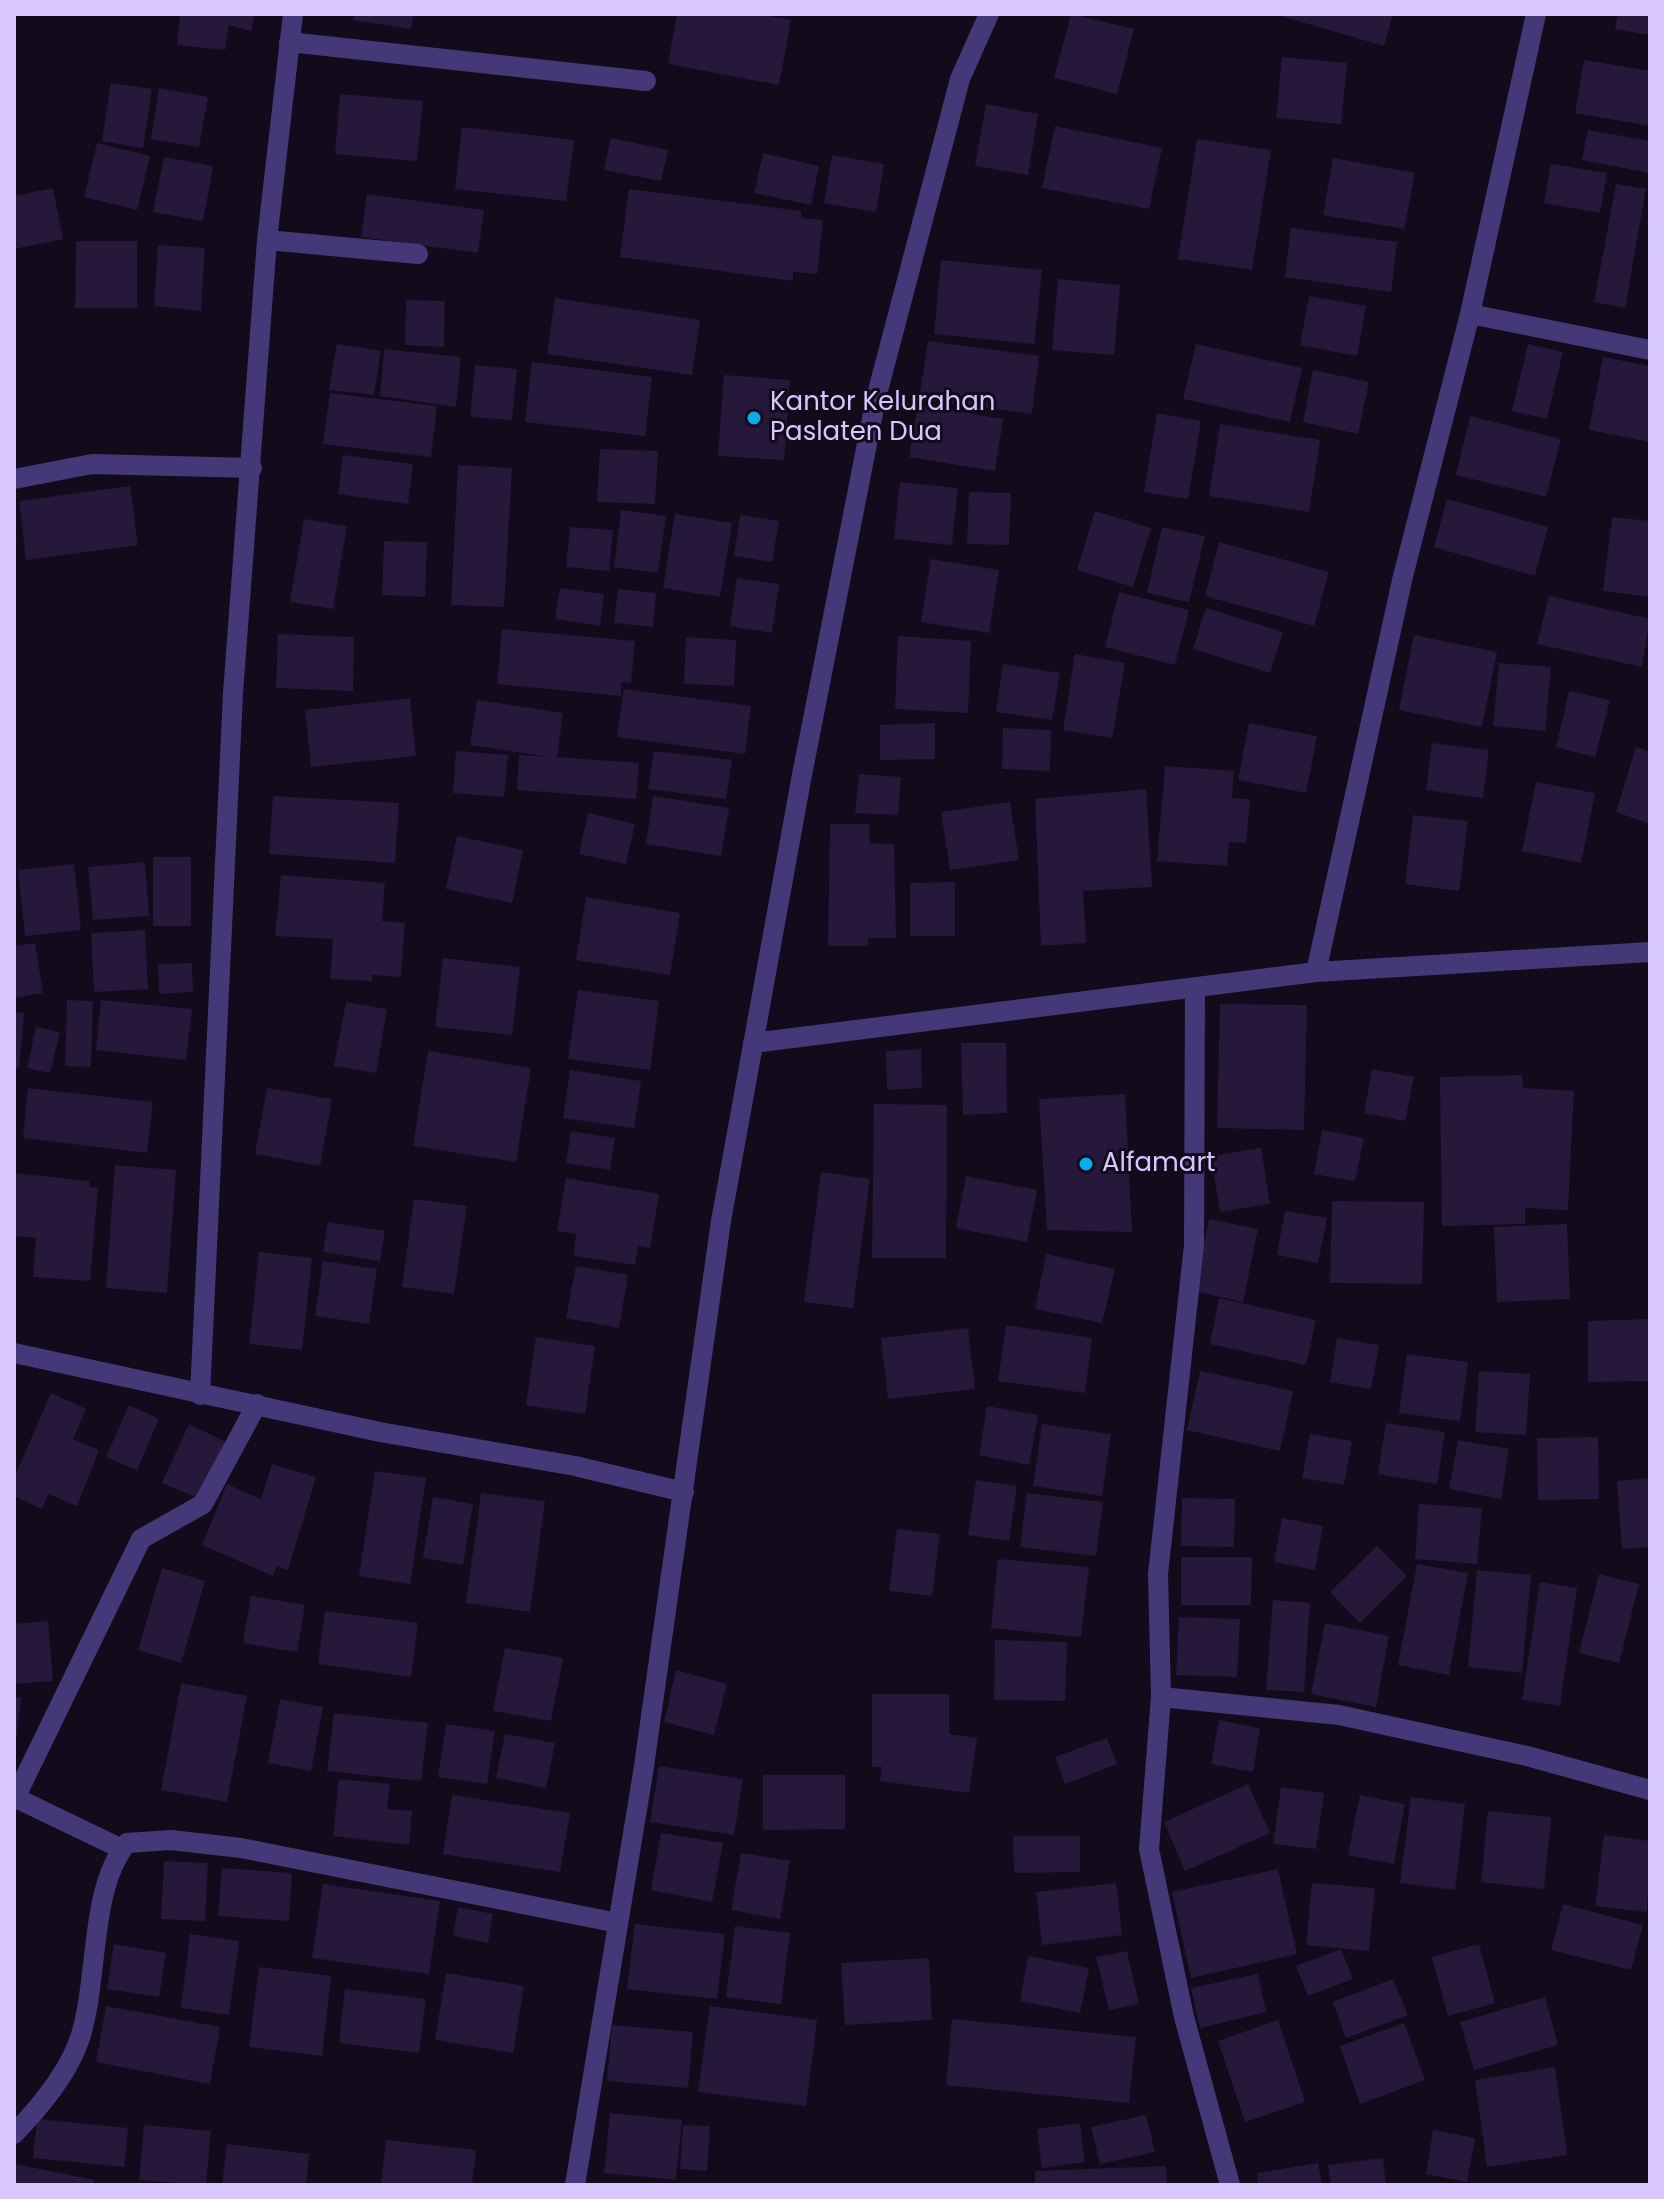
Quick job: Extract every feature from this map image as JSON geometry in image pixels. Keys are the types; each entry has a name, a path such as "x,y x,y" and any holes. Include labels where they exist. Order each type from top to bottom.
{"street":[{"path":"200,1395 233,693 267,240 293,14"},
{"path":"575,2185 684,1492 721,1221 753,1043 876,398 960,79 989,14"},
{"path":"1316,972 1403,576 1470,314 1536,14"},
{"path":"289,42 646,81"},
{"path":"267,240 418,254"},
{"path":"1470,314 1650,350"},
{"path":"14,479 92,464 252,468"},
{"path":"753,1043 941,1022 1316,972 1650,952"},
{"path":"1195,987 1194,1245 1158,1574 1161,1697 1149,1849 1184,2017 1230,2185"},
{"path":"14,1353 200,1395 257,1404 380,1432 575,1466 684,1492"},
{"path":"122,1849 15,1799 141,1539 203,1504 257,1404"},
{"path":"1161,1697 1339,1715 1527,1756 1650,1790"},
{"path":"14,2134 45,2101 79,2039 104,1890 114,1857 127,1843 171,1840 241,1848 618,1923"}],"building":[{"path":"180,14 255,14 251,31 229,25 225,50 177,45"},
{"path":"354,14 414,14 411,29 353,20"},
{"path":"677,14 758,14 791,20 779,85 668,64"},
{"path":"1071,14 1134,29 1117,94 1054,78"},
{"path":"1274,14 1393,14 1384,46"},
{"path":"1618,14 1650,14 1650,35 1615,29"},
{"path":"1282,57 1347,63 1341,124 1276,118"},
{"path":"1584,60 1650,71 1650,126 1575,113"},
{"path":"111,83 152,89 143,148 102,141"},
{"path":"159,88 208,97 199,147 151,139"},
{"path":"340,94 423,101 417,161 335,154"},
{"path":"986,104 1038,114 1028,175 975,166"},
{"path":"1055,126 1162,148 1149,209 1042,188"},
{"path":"462,127 574,140 566,201 455,189"},
{"path":"1588,130 1650,141 1650,173 1582,160"},
{"path":"611,138 668,150 661,181 604,170"},
{"path":"1197,139 1271,150 1252,270 1178,259"},
{"path":"97,143 150,156 137,210 84,197"},
{"path":"763,153 819,166 811,205 754,193"},
{"path":"832,155 884,164 876,212 824,203"},
{"path":"164,157 213,166 203,221 153,212"},
{"path":"1333,158 1415,173 1404,229 1323,215"},
{"path":"1551,164 1607,173 1600,213 1544,203"},
{"path":"1616,184 1646,189 1625,308 1594,302"},
{"path":"53,188 63,239 14,249 14,196"},
{"path":"629,189 801,211 801,218 823,220 817,274 793,272 793,281 620,257"},
{"path":"367,194 484,210 478,253 361,237"},
{"path":"1291,228 1397,242 1391,292 1285,277"},
{"path":"76,241 137,241 137,308 75,308"},
{"path":"158,245 205,248 201,311 154,306"},
{"path":"941,260 1042,270 1034,344 934,334"},
{"path":"1058,279 1120,285 1114,355 1052,350"},
{"path":"1309,296 1366,306 1357,356 1300,345"},
{"path":"555,298 700,320 692,375 547,354"},
{"path":"406,300 445,301 444,347 405,345"},
{"path":"928,341 1039,356 1032,414 919,399"},
{"path":"337,344 381,351 374,395 329,390"},
{"path":"1196,344 1302,368 1290,422 1183,399"},
{"path":"1528,344 1563,352 1547,419 1512,411"},
{"path":"384,349 461,357 456,407 380,396"},
{"path":"1603,357 1650,366 1650,442 1589,430"},
{"path":"532,362 652,377 645,436 525,422"},
{"path":"475,365 517,369 512,420 470,417"},
{"path":"1313,370 1369,382 1358,434 1303,422"},
{"name":"Kantor Kelurahan Paslaten Dua","path":"724,375 790,380 784,460 718,456"},
{"path":"330,393 437,406 431,457 323,444"},
{"path":"918,405 1003,419 995,471 909,457"},
{"path":"1157,413 1201,421 1188,499 1144,492"},
{"path":"1470,416 1561,439 1546,497 1456,475"},
{"path":"1220,424 1320,440 1309,512 1209,496"},
{"path":"600,449 658,451 655,504 597,502"},
{"path":"343,455 413,464 408,504 338,494"},
{"path":"458,465 512,468 504,607 451,605"},
{"path":"900,482 958,488 952,545 894,539"},
{"path":"130,486 138,545 26,560 19,501"},
{"path":"969,492 1011,493 1009,545 967,544"},
{"path":"1447,499 1548,527 1535,576 1434,547"},
{"path":"621,510 666,516 658,573 614,567"},
{"path":"1095,511 1151,528 1133,587 1077,570"},
{"path":"675,514 732,523 720,597 663,588"},
{"path":"740,515 779,521 772,562 734,556"},
{"path":"1612,517 1650,521 1650,597 1603,591"},
{"path":"304,519 347,526 333,609 290,602"},
{"path":"570,527 613,530 609,571 566,567"},
{"path":"1162,527 1205,536 1189,602 1147,593"},
{"path":"384,541 427,542 425,597 382,595"},
{"path":"1219,542 1329,572 1314,626 1205,596"},
{"path":"931,559 999,570 989,633 921,622"},
{"path":"737,578 779,584 772,633 730,626"},
{"path":"560,588 604,594 600,626 555,619"},
{"path":"618,589 656,593 653,627 614,623"},
{"path":"1119,592 1189,610 1175,665 1105,647"},
{"path":"1549,596 1650,619 1642,667 1537,644"},
{"path":"1206,608 1283,632 1270,673 1193,649"},
{"path":"502,629 635,641 631,683 621,682 621,696 497,684"},
{"path":"278,634 354,637 353,691 276,688"},
{"path":"1414,635 1497,652 1482,727 1399,710"},
{"path":"898,636 971,641 968,713 895,709"},
{"path":"686,637 736,640 734,686 684,684"},
{"path":"1075,654 1125,663 1112,738 1063,730"},
{"path":"1499,663 1551,667 1545,731 1493,726"},
{"path":"1003,664 1060,673 1052,720 996,712"},
{"path":"624,689 751,706 745,754 617,737"},
{"path":"1569,691 1610,700 1595,757 1556,747"},
{"path":"410,698 416,756 311,767 305,710"},
{"path":"477,700 563,713 557,757 639,763 636,799 517,790 519,755 551,757 470,745"},
{"path":"935,723 935,759 880,760 880,725"},
{"path":"1249,723 1317,736 1306,793 1238,780"},
{"path":"1003,728 1051,730 1050,771 1002,769"},
{"path":"1432,743 1489,750 1483,798 1426,790"},
{"path":"1636,747 1650,752 1650,824 1616,812"},
{"path":"456,751 508,755 504,797 453,793"},
{"path":"654,751 732,760 726,799 648,789"},
{"path":"1165,766 1234,771 1232,798 1250,799 1246,843 1229,842 1227,866 1157,861"},
{"path":"859,774 901,777 898,815 855,813"},
{"path":"1536,782 1595,793 1581,863 1522,851"},
{"path":"1146,789 1152,887 1083,891 1086,943 1041,946 1035,799"},
{"path":"273,796 399,803 395,863 269,854"},
{"path":"653,796 729,808 721,856 646,844"},
{"path":"1010,802 1019,860 950,870 941,812"},
{"path":"588,813 635,824 626,864 579,854"},
{"path":"1413,815 1468,821 1459,891 1405,884"},
{"path":"830,824 869,824 870,843 894,844 896,938 868,938 868,946 828,946"},
{"path":"457,836 523,850 512,903 446,889"},
{"path":"153,857 191,857 191,926 153,926"},
{"path":"145,862 149,916 93,920 88,867"},
{"path":"74,864 81,930 25,936 18,870"},
{"path":"281,875 385,883 382,921 405,923 401,977 372,975 372,981 330,979 333,939 275,936"},
{"path":"955,882 955,936 910,936 910,883"},
{"path":"586,897 680,913 670,975 576,960"},
{"path":"145,930 148,989 94,992 91,933"},
{"path":"35,943 43,993 14,998 14,946"},
{"path":"443,958 520,967 512,1035 435,1027"},
{"path":"192,963 193,992 159,994 158,964"},
{"path":"578,990 659,1001 650,1070 568,1059"},
{"path":"67,1000 93,1001 91,1067 65,1066"},
{"path":"101,1000 192,1009 186,1060 96,1050"},
{"path":"346,1002 387,1009 376,1073 334,1066"},
{"path":"1220,1004 1307,1005 1304,1130 1217,1128"},
{"path":"14,1012 24,1013 19,1068 14,1068"},
{"path":"36,1027 60,1032 50,1073 27,1068"},
{"path":"961,1043 1006,1043 1007,1113 963,1115"},
{"path":"921,1049 922,1088 887,1090 886,1051"},
{"path":"428,1051 531,1068 516,1162 413,1146"},
{"path":"1372,1069 1414,1077 1405,1121 1364,1113"},
{"path":"570,1070 641,1081 634,1128 563,1118"},
{"path":"1522,1075 1523,1088 1574,1091 1568,1210 1525,1208 1525,1224 1442,1226 1440,1077"},
{"path":"28,1088 153,1102 147,1153 23,1138"},
{"path":"267,1088 332,1099 320,1166 255,1154"},
{"name":"Alfamart","path":"1125,1094 1132,1232 1047,1230 1039,1099"},
{"path":"874,1104 947,1105 946,1258 872,1258"},
{"path":"1322,1130 1364,1138 1355,1181 1314,1174"},
{"path":"571,1131 615,1138 610,1170 566,1163"},
{"path":"1261,1148 1270,1204 1220,1212 1211,1156"},
{"path":"115,1165 176,1170 167,1293 106,1288"},
{"path":"821,1172 870,1179 853,1308 804,1302"},
{"path":"14,1173 89,1181 89,1187 98,1188 90,1281 33,1277 36,1238 14,1236"},
{"path":"966,1176 1037,1190 1027,1242 956,1228"},
{"path":"566,1178 659,1194 650,1248 638,1246 635,1265 574,1256 576,1234 557,1231"},
{"path":"414,1199 467,1206 454,1294 402,1287"},
{"path":"1332,1201 1424,1202 1422,1284 1330,1283"},
{"path":"1285,1211 1327,1218 1318,1263 1277,1255"},
{"path":"1209,1219 1258,1229 1243,1302 1194,1291"},
{"path":"328,1222 385,1231 380,1261 323,1252"},
{"path":"1567,1224 1570,1299 1497,1302 1494,1227"},
{"path":"259,1252 312,1258 302,1350 249,1344"},
{"path":"1046,1254 1115,1269 1102,1323 1035,1309"},
{"path":"323,1261 377,1269 369,1324 315,1316"},
{"path":"576,1266 628,1275 619,1328 566,1318"},
{"path":"1219,1298 1316,1320 1306,1365 1210,1344"},
{"path":"1648,1319 1649,1381 1588,1382 1588,1321"},
{"path":"1006,1325 1092,1338 1085,1393 998,1381"},
{"path":"968,1328 975,1389 888,1399 881,1338"},
{"path":"536,1337 595,1346 585,1414 526,1405"},
{"path":"1337,1338 1379,1345 1371,1389 1330,1382"},
{"path":"1407,1354 1468,1362 1460,1421 1399,1413"},
{"path":"1200,1371 1293,1391 1280,1451 1187,1430"},
{"path":"1479,1371 1530,1374 1526,1435 1475,1432"},
{"path":"51,1393 86,1409 73,1439 99,1450 77,1506 48,1494 42,1509 14,1496 14,1478"},
{"path":"129,1405 159,1419 137,1470 106,1457"},
{"path":"987,1406 1038,1415 1029,1465 979,1455"},
{"path":"1386,1423 1445,1432 1437,1484 1378,1474"},
{"path":"189,1424 226,1442 200,1499 162,1483"},
{"path":"1042,1424 1111,1434 1102,1496 1033,1486"},
{"path":"1310,1434 1352,1441 1344,1485 1302,1478"},
{"path":"1598,1437 1599,1499 1538,1500 1537,1438"},
{"path":"1458,1440 1509,1449 1501,1499 1449,1489"},
{"path":"272,1464 316,1477 288,1570 277,1566 273,1576 202,1545 227,1484 261,1499"},
{"path":"375,1471 426,1478 410,1584 359,1576"},
{"path":"1650,1478 1650,1547 1622,1549 1617,1481"},
{"path":"976,1480 1017,1486 1009,1541 968,1535"},
{"path":"481,1493 545,1501 530,1612 466,1603"},
{"path":"1027,1493 1103,1502 1096,1556 1020,1547"},
{"path":"433,1497 473,1504 463,1565 423,1558"},
{"path":"1182,1498 1235,1499 1234,1547 1181,1546"},
{"path":"1419,1504 1482,1508 1477,1564 1415,1559"},
{"path":"1282,1518 1323,1526 1315,1570 1274,1562"},
{"path":"897,1529 940,1534 932,1596 889,1591"},
{"path":"1377,1546 1407,1576 1360,1623 1330,1592"},
{"path":"1181,1557 1252,1557 1251,1605 1181,1605"},
{"path":"998,1559 1089,1567 1081,1637 991,1628"},
{"path":"1417,1564 1468,1573 1449,1675 1398,1665"},
{"path":"162,1568 205,1581 181,1663 138,1650"},
{"path":"1477,1570 1531,1575 1522,1673 1468,1667"},
{"path":"1599,1574 1639,1584 1619,1663 1579,1653"},
{"path":"1540,1582 1577,1588 1560,1706 1522,1700"},
{"path":"251,1596 305,1605 297,1652 243,1643"},
{"path":"1273,1600 1310,1603 1304,1692 1266,1690"},
{"path":"325,1611 418,1623 411,1677 318,1664"},
{"path":"1179,1617 1240,1619 1237,1677 1176,1675"},
{"path":"48,1621 53,1681 14,1684 14,1624"},
{"path":"1325,1623 1389,1636 1376,1707 1311,1694"},
{"path":"995,1640 1067,1642 1065,1701 994,1700"},
{"path":"505,1648 563,1658 551,1721 493,1711"},
{"path":"676,1670 727,1684 714,1735 664,1722"},
{"path":"181,1683 247,1696 227,1802 161,1790"},
{"path":"872,1694 949,1694 949,1734 977,1738 969,1793 880,1781 882,1767 872,1767"},
{"path":"14,1697 21,1698 16,1742 14,1742"},
{"path":"280,1699 323,1707 311,1771 268,1763"},
{"path":"334,1713 428,1723 421,1781 327,1771"},
{"path":"1219,1720 1260,1728 1253,1772 1211,1764"},
{"path":"446,1724 495,1731 487,1784 438,1777"},
{"path":"505,1734 555,1743 546,1788 496,1778"},
{"path":"1107,1738 1117,1764 1065,1784 1055,1757"},
{"path":"659,1766 743,1779 734,1835 650,1822"},
{"path":"763,1775 845,1775 845,1829 763,1830"},
{"path":"339,1779 390,1784 387,1809 412,1811 409,1845 333,1836"},
{"path":"1248,1784 1270,1833 1185,1871 1164,1822"},
{"path":"1281,1787 1324,1793 1316,1849 1273,1844"},
{"path":"452,1795 570,1813 560,1872 443,1854"},
{"path":"1360,1795 1405,1804 1394,1864 1348,1855"},
{"path":"1411,1797 1465,1804 1455,1890 1400,1883"},
{"path":"1488,1811 1551,1817 1544,1889 1481,1882"},
{"path":"661,1833 723,1843 712,1902 651,1890"},
{"path":"1604,1835 1650,1841 1647,1912 1595,1906"},
{"path":"1013,1836 1080,1836 1080,1872 1014,1873"},
{"path":"741,1853 790,1861 780,1919 731,1910"},
{"path":"164,1861 208,1863 205,1921 161,1919"},
{"path":"222,1868 292,1873 289,1921 218,1916"},
{"path":"1278,1869 1297,1954 1191,1978 1172,1892"},
{"path":"1116,1883 1122,1935 1042,1945 1036,1892"},
{"path":"1312,1883 1375,1888 1369,1951 1306,1945"},
{"path":"323,1884 440,1901 429,1974 312,1958"},
{"path":"1563,1904 1643,1925 1631,1970 1551,1950"},
{"path":"458,1907 493,1914 488,1943 453,1936"},
{"path":"635,1924 725,1934 717,1999 627,1989"},
{"path":"735,1926 790,1933 781,2004 726,1997"},
{"path":"190,1934 239,1941 229,2015 181,2008"},
{"path":"114,1944 166,1953 159,1997 107,1989"},
{"path":"1479,1944 1495,2003 1448,2016 1432,1957"},
{"path":"1341,1949 1353,1979 1308,1996 1296,1966"},
{"path":"1127,1951 1139,2004 1109,2010 1096,1957"},
{"path":"1028,1956 1089,1968 1080,2013 1020,2001"},
{"path":"929,1958 932,2020 845,2025 841,1963"},
{"path":"259,1967 331,1976 322,2056 249,2047"},
{"path":"446,1973 524,1986 513,2053 435,2040"},
{"path":"1258,1974 1266,2012 1200,2028 1191,1988"},
{"path":"1393,1979 1408,2015 1346,2038 1333,2002"},
{"path":"345,1989 426,1999 419,2053 339,2043"},
{"path":"1545,1997 1558,2045 1474,2070 1460,2022"},
{"path":"106,2006 220,2027 210,2084 96,2062"},
{"path":"710,2006 817,2020 806,2106 698,2092"},
{"path":"952,2019 1136,2037 1129,2103 946,2085"},
{"path":"1278,2020 1305,2102 1245,2122 1218,2041"},
{"path":"1404,2023 1425,2080 1360,2104 1340,2046"},
{"path":"612,2025 693,2032 688,2088 607,2081"},
{"path":"1555,2067 1567,2155 1487,2167 1475,2080"},
{"path":"610,2113 682,2120 676,2180 604,2173"},
{"path":"1146,2115 1155,2152 1100,2164 1091,2127"},
{"path":"37,2119 128,2128 124,2167 33,2158"},
{"path":"1080,2123 1085,2162 1042,2168 1037,2129"},
{"path":"144,2125 211,2131 206,2185 139,2180"},
{"path":"683,2125 710,2126 707,2171 680,2169"},
{"path":"1433,2130 1475,2138 1467,2182 1426,2174"},
{"path":"386,2140 476,2150 472,2185 381,2185"},
{"path":"227,2144 309,2154 306,2185 222,2185"},
{"path":"1383,2158 1386,2185 1331,2185 1328,2165"},
{"path":"1318,2163 1322,2185 1258,2185 1257,2173"},
{"path":"15,2164 94,2180 94,2185 14,2185"},
{"path":"1166,2166 1167,2185 1035,2185 1035,2171"}],"place":[{"name":"Kantor Kelurahan Paslaten Dua","path":"754,418"},
{"name":"Alfamart","path":"1086,1164"}]}
